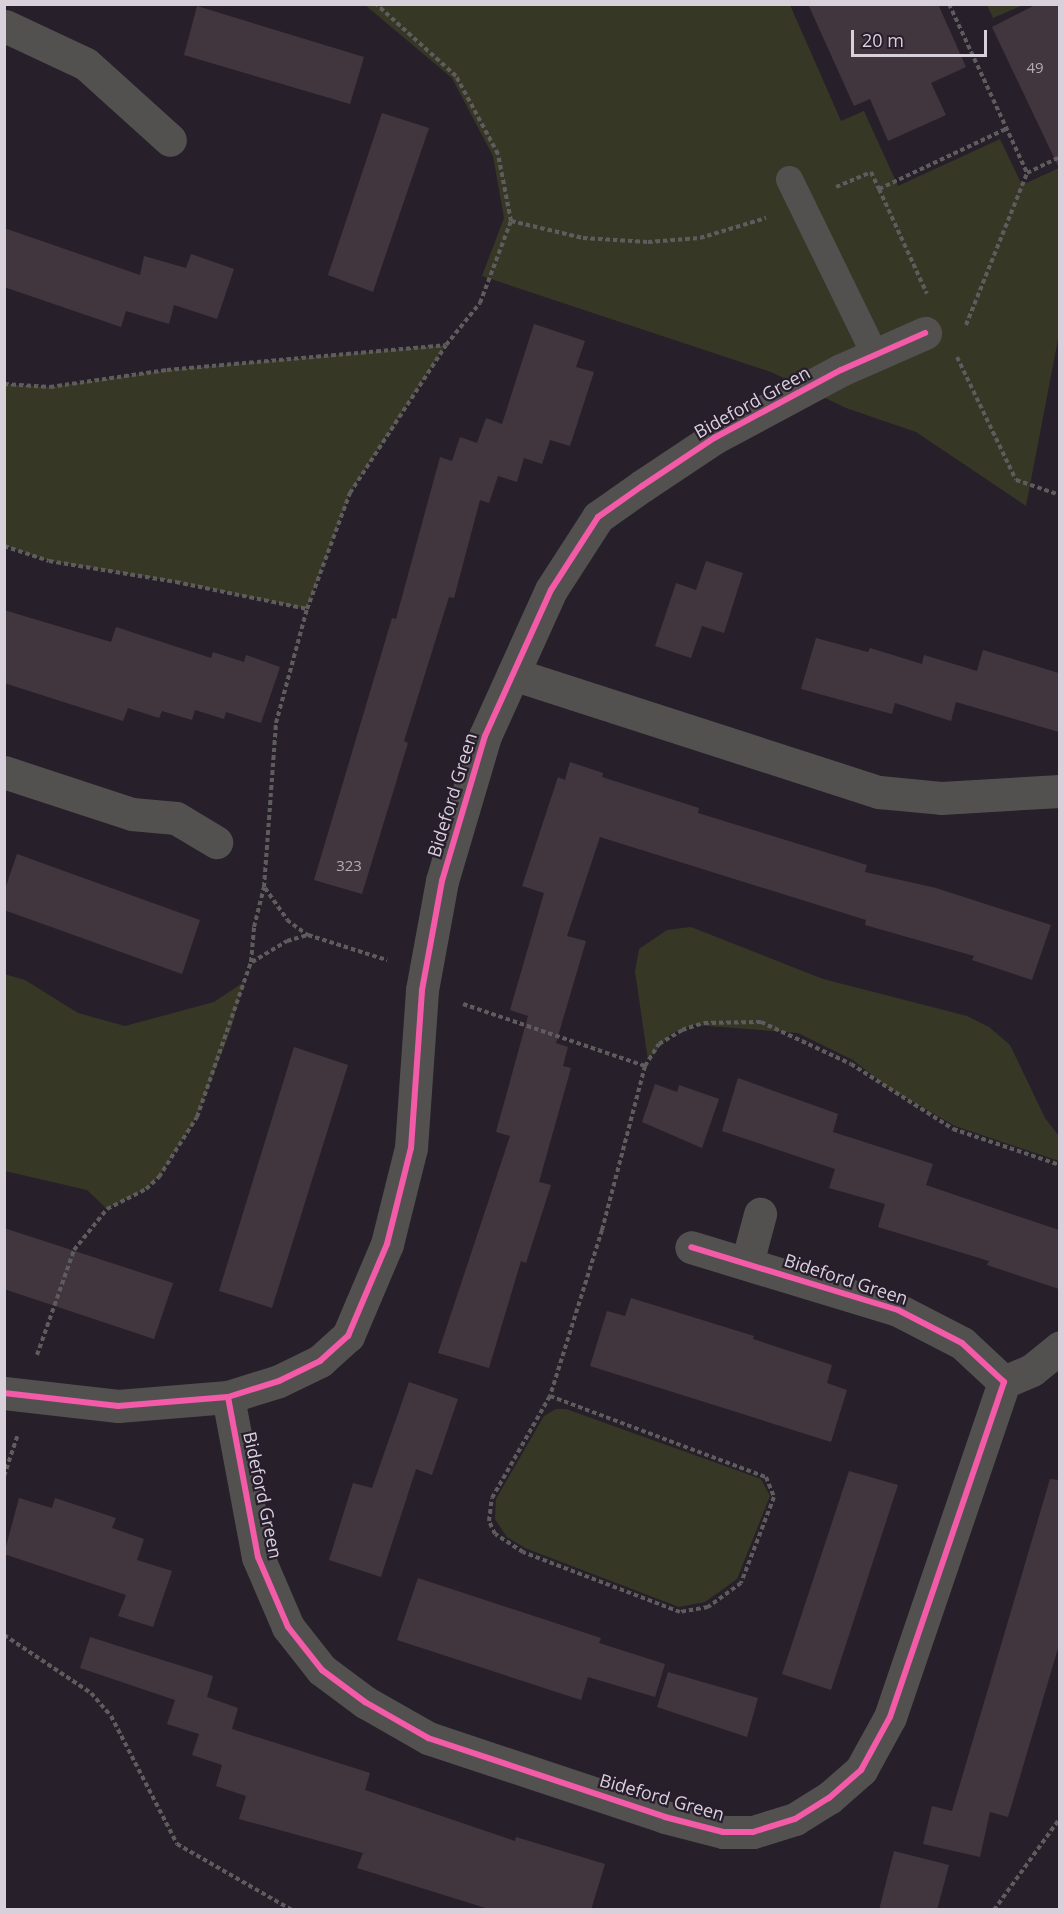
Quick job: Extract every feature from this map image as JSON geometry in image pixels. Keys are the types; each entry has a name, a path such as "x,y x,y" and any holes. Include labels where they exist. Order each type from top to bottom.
{"street":[{"path":"13,4 5,27 86,64 170,140"},
{"name":"Bideford Green","path":"14,1395 118,1406 228,1397 279,1381 320,1361 348,1336 387,1244 411,1148 424,981 442,881 485,736 551,590 598,517 714,438 875,355 929,319"},
{"path":"513,674 879,792 941,798 1059,791"},
{"path":"4,772 132,814 176,818 216,842"},
{"path":"747,1263 760,1214"},
{"name":"Bideford Green","path":"228,1397 258,1557 288,1627 322,1670 365,1702 428,1738 665,1817 723,1832 753,1832 795,1819 829,1798 861,1770 890,1717 1004,1382 962,1343 898,1310 691,1247"},
{"path":"1004,1382 1032,1370 1059,1347"}],"lane":[{"path":"789,179 875,355"}],"path":[{"path":"14,1395 74,1250 107,1209 146,1189 159,1178 196,1117 252,962 254,927 264,887 276,723 307,609 350,493 446,345 480,303 511,221 498,154 456,76 376,4"},
{"path":"949,4 1027,173"},
{"path":"963,331 1027,173 1059,157"},
{"path":"879,189 929,319"},
{"path":"4,384 50,387 167,370 446,345"},
{"path":"955,352 1016,480 1059,495"},
{"path":"4,546 49,561 177,582 307,609"},
{"path":"264,887 287,920 308,935 645,1066"},
{"path":"252,962 287,942 308,935"},
{"path":"550,1396 766,1477 774,1497 741,1583 708,1607 680,1612 523,1552 495,1534 489,1521 492,1498 550,1396 602,1230 645,1066 659,1044 682,1030 704,1023 761,1022 850,1064 953,1130 1059,1165"},
{"path":"4,1635 91,1693 111,1716 177,1844 292,1910"},
{"path":"994,1910 1059,1823 1059,1818"}],"green space":[{"path":"365,5 790,5 841,121 864,111 898,186 1000,139 1022,185 1059,168 1059,334 1026,506 916,432 846,408 771,372 482,276 504,218 493,156 452,78"},
{"path":"987,5 1023,5 993,18"},
{"path":"446,345 350,493 307,609 177,582 49,561 5,546 5,384 50,387 167,370"},
{"path":"691,927 823,979 967,1016 989,1027 1010,1045 1045,1118 1059,1136 1059,1161 955,1126 887,1087 853,1060 798,1033 695,1025 672,1033 648,1060 635,971 639,949 667,930"},
{"path":"4,974 25,980 78,1013 125,1026 214,1002 244,982 231,1029 197,1117 159,1177 146,1189 107,1209 87,1190 5,1171"},
{"path":"556,1409 566,1409 761,1479 770,1496 737,1579 705,1602 679,1607 525,1548 507,1537 495,1519 496,1499 544,1416"}],"building":[{"path":"808,4 938,4 966,67 931,83 946,115 888,141 870,99 854,106"},
{"path":"1037,4 1059,4 1059,168 992,27"},
{"path":"197,6 364,57 350,104 184,55"},
{"path":"382,113 429,128 373,292 328,275"},
{"path":"4,228 140,275 144,256 186,268 191,254 234,269 217,319 174,305 169,324 126,311 121,327 4,287"},
{"path":"534,324 585,341 576,367 594,372 570,446 550,440 542,464 524,458 517,482 498,476 489,503 480,500 454,598 449,597 404,741 408,743 362,894 314,880 392,618 396,619 440,457 452,461 460,437 477,443 486,418 502,424"},
{"path":"706,561 743,573 724,633 702,626 691,658 655,646 676,583 696,590"},
{"path":"4,610 111,642 116,627 211,658 213,652 244,662 246,655 280,667 261,723 226,712 224,719 195,710 192,720 162,711 159,718 128,708 123,721 4,683"},
{"path":"816,638 868,652 870,648 922,664 924,655 977,671 983,650 1059,673 1059,732 956,702 951,721 895,703 892,714 801,689"},
{"path":"570,762 603,773 602,777 699,808 698,813 867,865 865,872 936,888 1051,925 1032,980 972,960 974,956 865,925 866,920 600,837 567,936 586,941 556,1043 568,1047 563,1066 571,1068 539,1182 551,1185 526,1263 521,1261 489,1368 438,1353 510,1136 496,1132 528,1016 510,1010 544,893 522,886 558,777 565,780"},
{"path":"17,854 200,920 182,974 4,910 4,892"},
{"path":"294,1047 348,1065 272,1308 219,1291"},
{"path":"738,1078 838,1114 833,1132 933,1164 926,1185 1059,1230 1059,1289 987,1265 989,1261 878,1227 885,1204 829,1188 835,1169 722,1131"},
{"path":"655,1084 677,1092 679,1085 719,1099 702,1148 642,1122"},
{"path":"4,1228 173,1283 154,1339 4,1289"},
{"path":"631,1298 754,1336 753,1339 832,1365 827,1383 847,1390 831,1442 590,1366 607,1311 625,1316"},
{"path":"409,1382 458,1399 432,1475 416,1469 381,1577 329,1560 353,1483 372,1488"},
{"path":"849,1471 898,1485 831,1690 782,1674"},
{"path":"1050,1479 1059,1480 1059,1645 1008,1817 990,1812 980,1857 923,1844 932,1806 952,1811"},
{"path":"19,1498 52,1508 55,1498 116,1518 112,1528 144,1539 137,1560 172,1571 153,1627 118,1616 126,1595 4,1554"},
{"path":"418,1578 601,1638 599,1643 665,1664 655,1697 588,1677 581,1700 397,1640"},
{"path":"90,1637 213,1676 207,1697 238,1708 232,1729 370,1773 365,1790 515,1841 516,1837 605,1864 591,1910 492,1910 357,1868 363,1853 239,1819 246,1796 216,1786 222,1765 192,1755 199,1734 167,1724 175,1700 80,1668"},
{"path":"668,1672 758,1698 747,1737 657,1707"},
{"path":"894,1851 949,1865 937,1910 879,1910"}],"cycle path":[{"path":"4,1393 118,1406 228,1397 279,1381 320,1361 348,1336 387,1244 411,1148 422,990 442,881 485,736 551,590 598,517 642,486 714,438 841,370 925,333"},
{"path":"228,1397 258,1557 288,1627 322,1670 365,1702 428,1738 665,1817 723,1832 753,1832 795,1819 829,1798 861,1770 890,1717 1004,1382 962,1343 898,1310 691,1247"}]}
